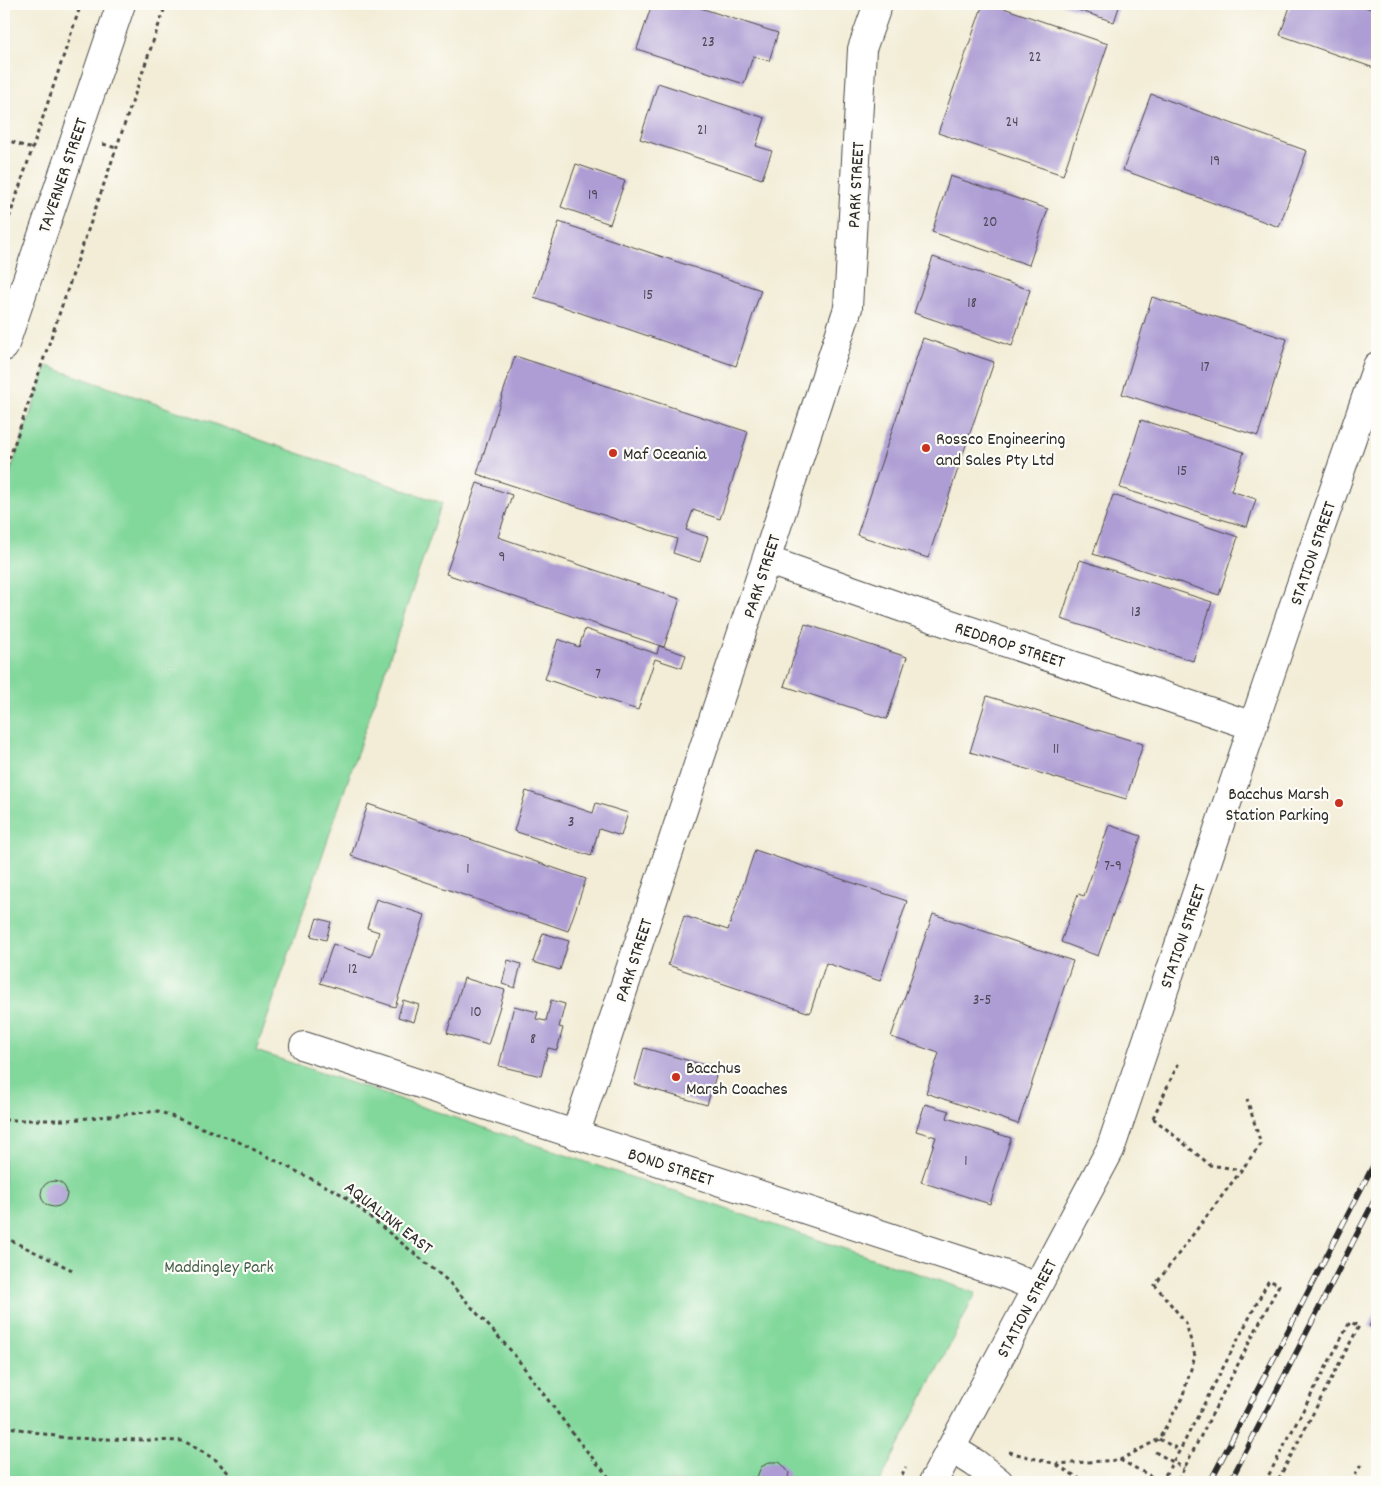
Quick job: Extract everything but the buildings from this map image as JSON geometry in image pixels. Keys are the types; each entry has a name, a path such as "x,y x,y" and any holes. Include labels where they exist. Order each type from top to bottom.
{"street":[{"name":"TAVERNER STREET","path":"4,347 121,4"},
{"name":"PARK STREET","path":"575,1135 848,308 862,49 878,4"},
{"name":"STATION STREET","path":"933,1482 1110,1150 1377,366"},
{"name":"REDDROP STREET","path":"766,560 1254,726"},
{"name":"BOND STREET","path":"304,1046 1009,1276 1036,1287"},
{"path":"951,1448 975,1463 999,1482"}],"path":[{"path":"4,233 81,4"},
{"path":"4,474 166,4"},
{"path":"4,139 32,149"},
{"path":"1000,1450 1056,1464 1120,1460 1159,1439 1182,1398 1194,1356 1186,1323 1155,1285 1262,1144 1247,1099"},
{"name":"AQUALINK EAST","path":"4,1120 69,1120 158,1112 239,1142 344,1195 448,1281 513,1353 580,1443 613,1482"},
{"path":"1153,1118 1210,1165 1242,1170"},
{"path":"4,1237 74,1271"},
{"path":"1120,1460 1161,1482 1180,1450 1268,1280 1279,1285 1177,1482"},
{"path":"1265,1482 1350,1322 1359,1326 1277,1482"},
{"path":"4,1426 65,1438 184,1441 216,1460 237,1482"},
{"path":"1159,1439 1180,1450"},
{"path":"4,1441 4,1458"},
{"path":"1155,1452 1184,1468"},
{"path":"1056,1464 1085,1482"},
{"path":"1351,1482 1361,1465"}],"green space":[{"name":"Maddingley Park","path":"47,366 442,503 256,1051 976,1293 880,1482 4,1482 4,490"}],"railway":[{"path":"1210,1482 1377,1158"},
{"path":"1230,1482 1377,1195"}],"place":[{"name":"Rossco Engineering and Sales Pty Ltd","path":"926,448"},
{"name":"Maf Oceania","path":"613,453"},
{"name":"Bacchus Marsh Station Parking","path":"1339,803"},
{"name":"Bacchus Marsh Coaches","path":"676,1077"}]}
